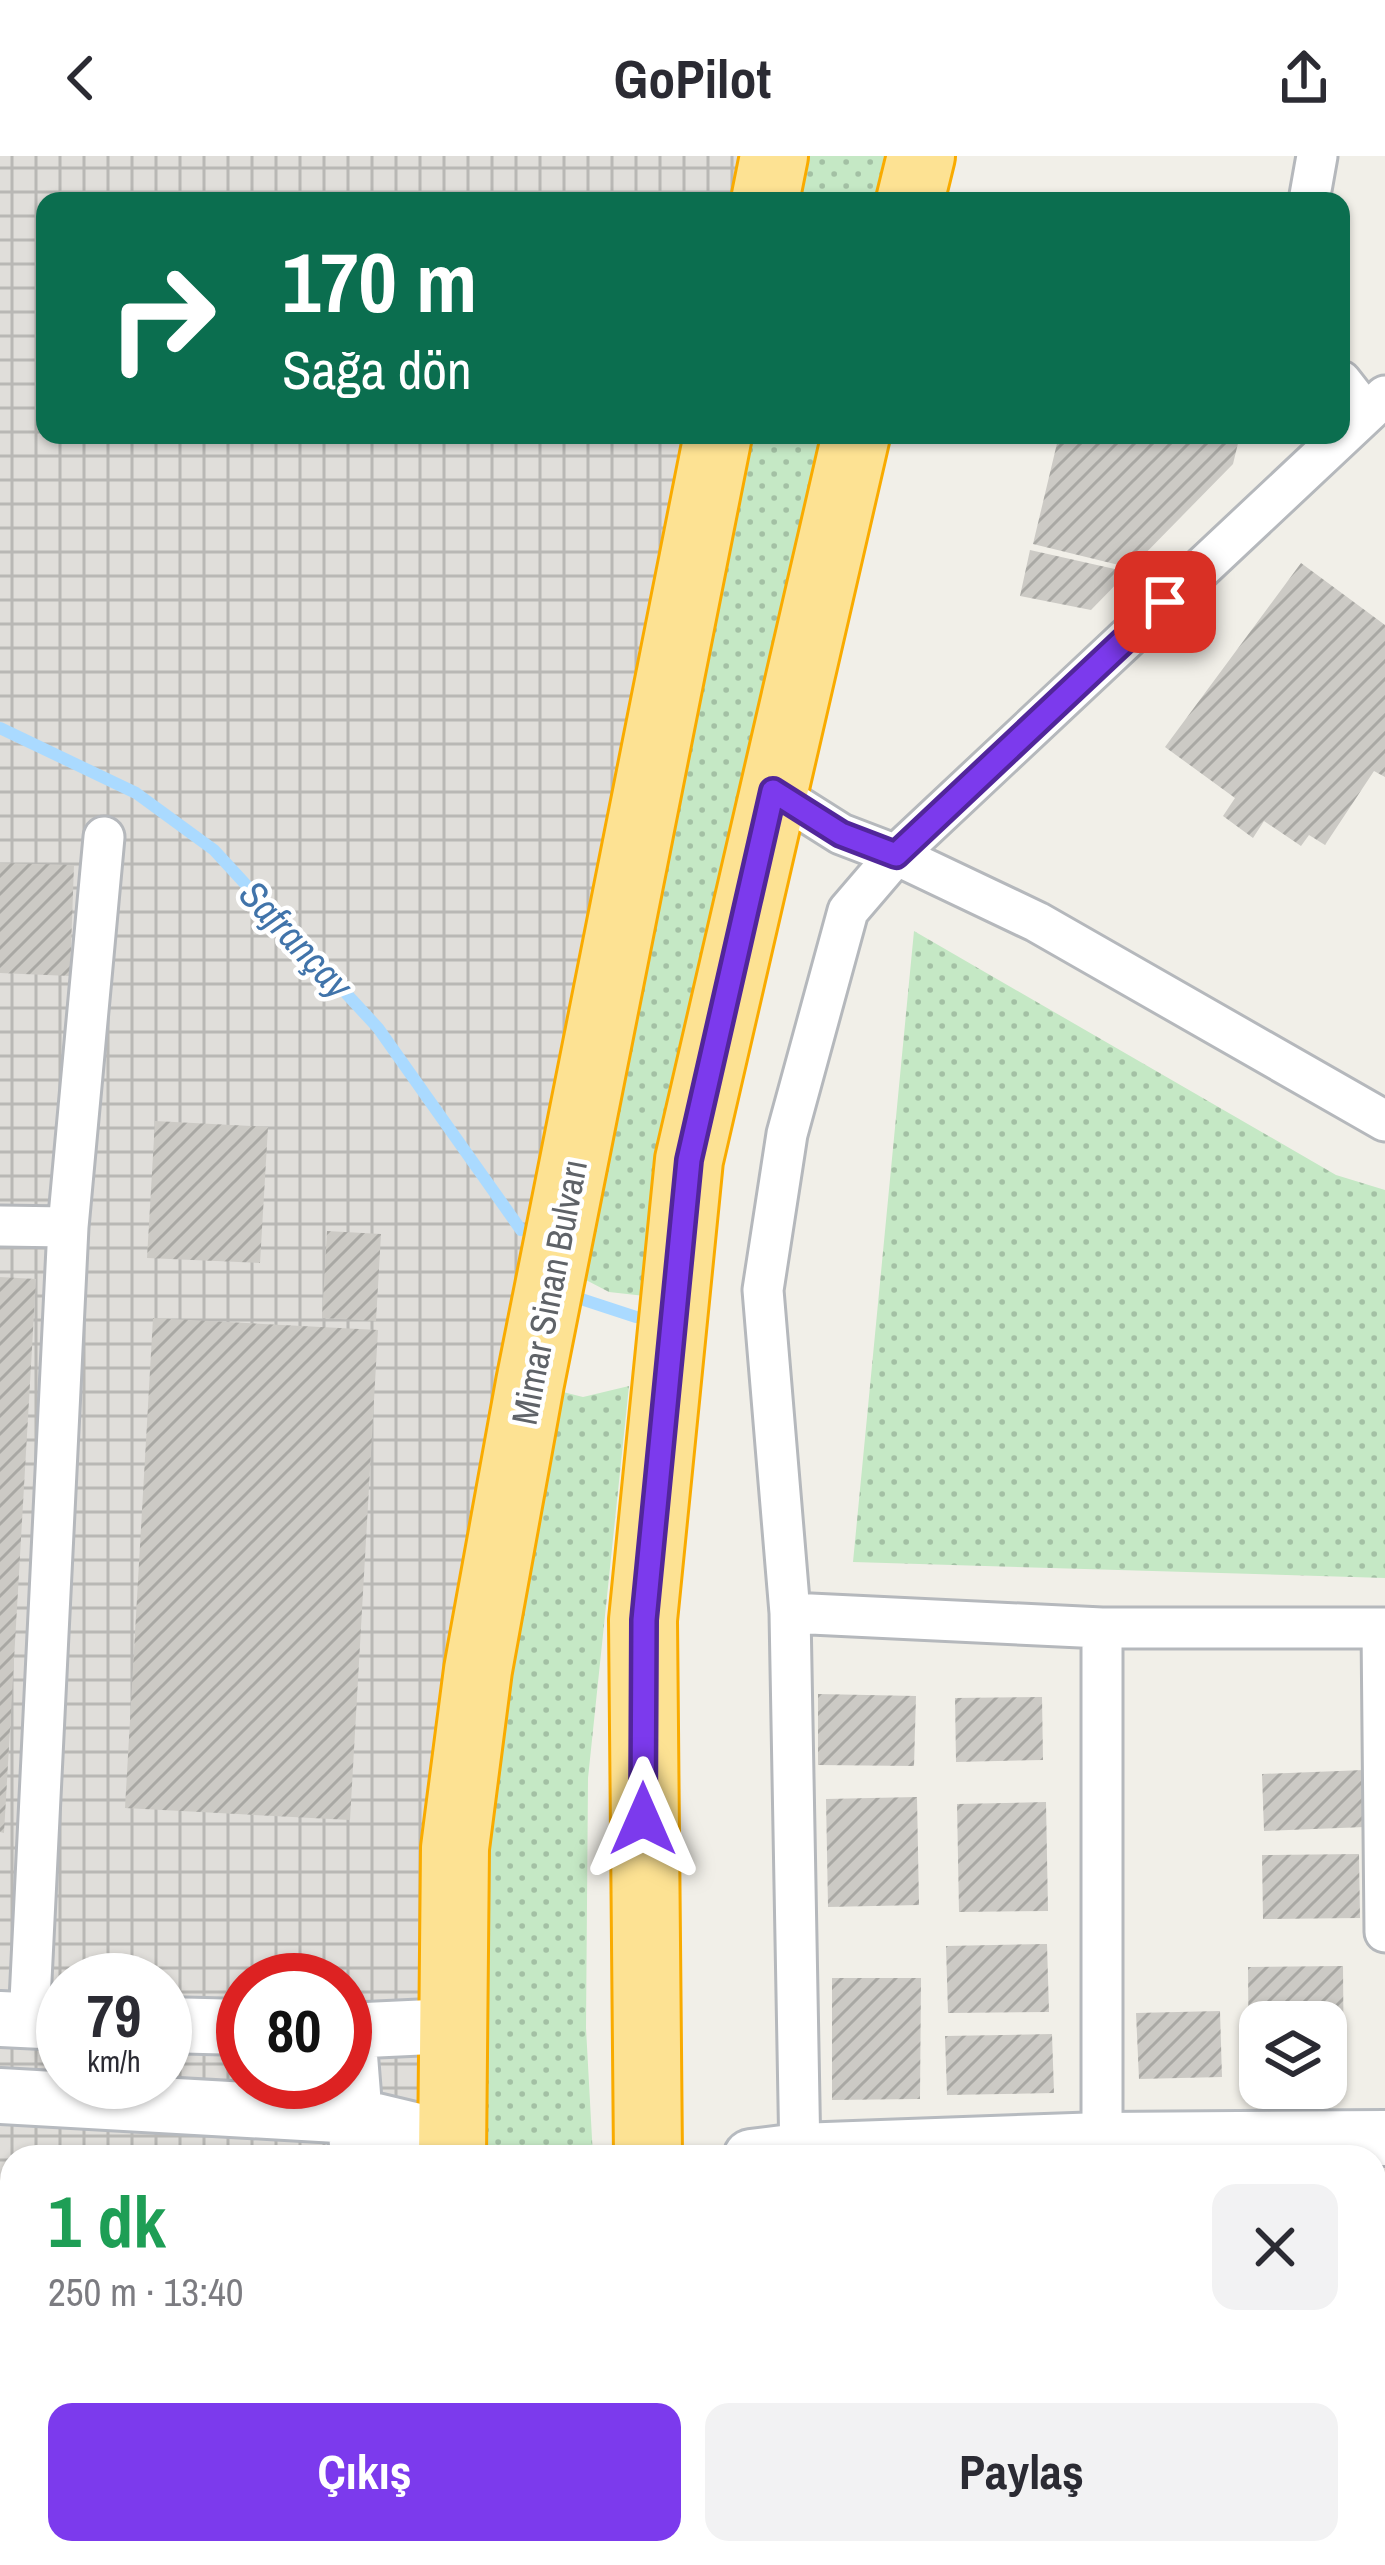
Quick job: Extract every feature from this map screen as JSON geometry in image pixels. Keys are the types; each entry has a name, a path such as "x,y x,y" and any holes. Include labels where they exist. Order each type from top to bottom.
{"highway":[{"path":"767,192 774,156"},
{"path":"912,192 921,156"},
{"name":"Mimar Sinan Bulvarı","path":"451,2145 455,1848 478,1670 530,1383 716,444"},
{"path":"648,2145 644,1620 689,1160 854,444"}],"street":[{"path":"1311,192 1317,156"},
{"path":"1350,387 1376,405 1350,429"},
{"path":"783,2145 790,1612 764,1290 787,1134 848,911 896,855 1334,444"},
{"path":"773,791 841,834 1037,922 1385,1121"},
{"path":"31,2020 68,1227 104,837"},
{"path":"0,1226 68,1227"},
{"path":"790,1612 1102,1628 1383,1628 1385,1932"},
{"path":"1102,1628 1102,2145"},
{"path":"372,2030 452,2026"},
{"path":"0,2096 425,2145"},
{"path":"1205,2145 1385,2138"}],"shaded area":[{"path":"0,156 742,156 736,192 36,192 36,444 690,444 438,2145 0,2145"}],"green space":[{"path":"807,156 884,156 876,192 800,192"},
{"path":"749,444 818,444 665,1134 645,1296 609,1292 586,1280"},
{"path":"914,931 1336,1175 1385,1190 1385,1578 853,1562"},
{"path":"629,1386 588,1778 586,2028 592,2145 480,2145 476,1870 555,1390 583,1397"}],"building":[{"path":"1057,444 1238,444 1233,464 1131,568 1033,544"},
{"path":"1030,550 1128,572 1091,610 1020,596"},
{"path":"1301,563 1385,625 1385,777 1374,771 1325,845 1309,835 1301,846 1264,821 1253,838 1223,816 1235,798 1165,747"},
{"path":"0,863 74,865 70,976 0,973"},
{"path":"155,1121 268,1127 260,1263 147,1258"},
{"path":"327,1231 381,1234 376,1321 322,1318"},
{"path":"0,1277 36,1279 4,1833 0,1832"},
{"path":"153,1318 378,1330 350,1820 125,1808"},
{"path":"818,1694 916,1696 914,1766 818,1765"},
{"path":"1042,1697 1043,1760 956,1762 955,1698"},
{"path":"1364,1770 1365,1827 1264,1831 1262,1774"},
{"path":"917,1797 919,1905 828,1907 826,1799"},
{"path":"1046,1802 1048,1911 959,1912 957,1804"},
{"path":"1359,1854 1360,1918 1263,1919 1262,1855"},
{"path":"1047,1944 1049,2012 948,2013 946,1946"},
{"path":"1343,1966 1343,2001 1248,2001 1248,1967"},
{"path":"832,1978 921,1978 920,2099 832,2100"},
{"path":"1220,2011 1222,2077 1139,2079 1136,2013"},
{"path":"1052,2034 1054,2093 947,2095 945,2036"}],"waterway":[{"name":"Safrançay","path":"0,728 136,793 214,850 378,1028 521,1230"},
{"name":"Safrançay","path":"578,1298 636,1317"}],"route":[{"path":"643,1819 644,1620 689,1160 773,791 841,834 896,855 1165,602"}]}
